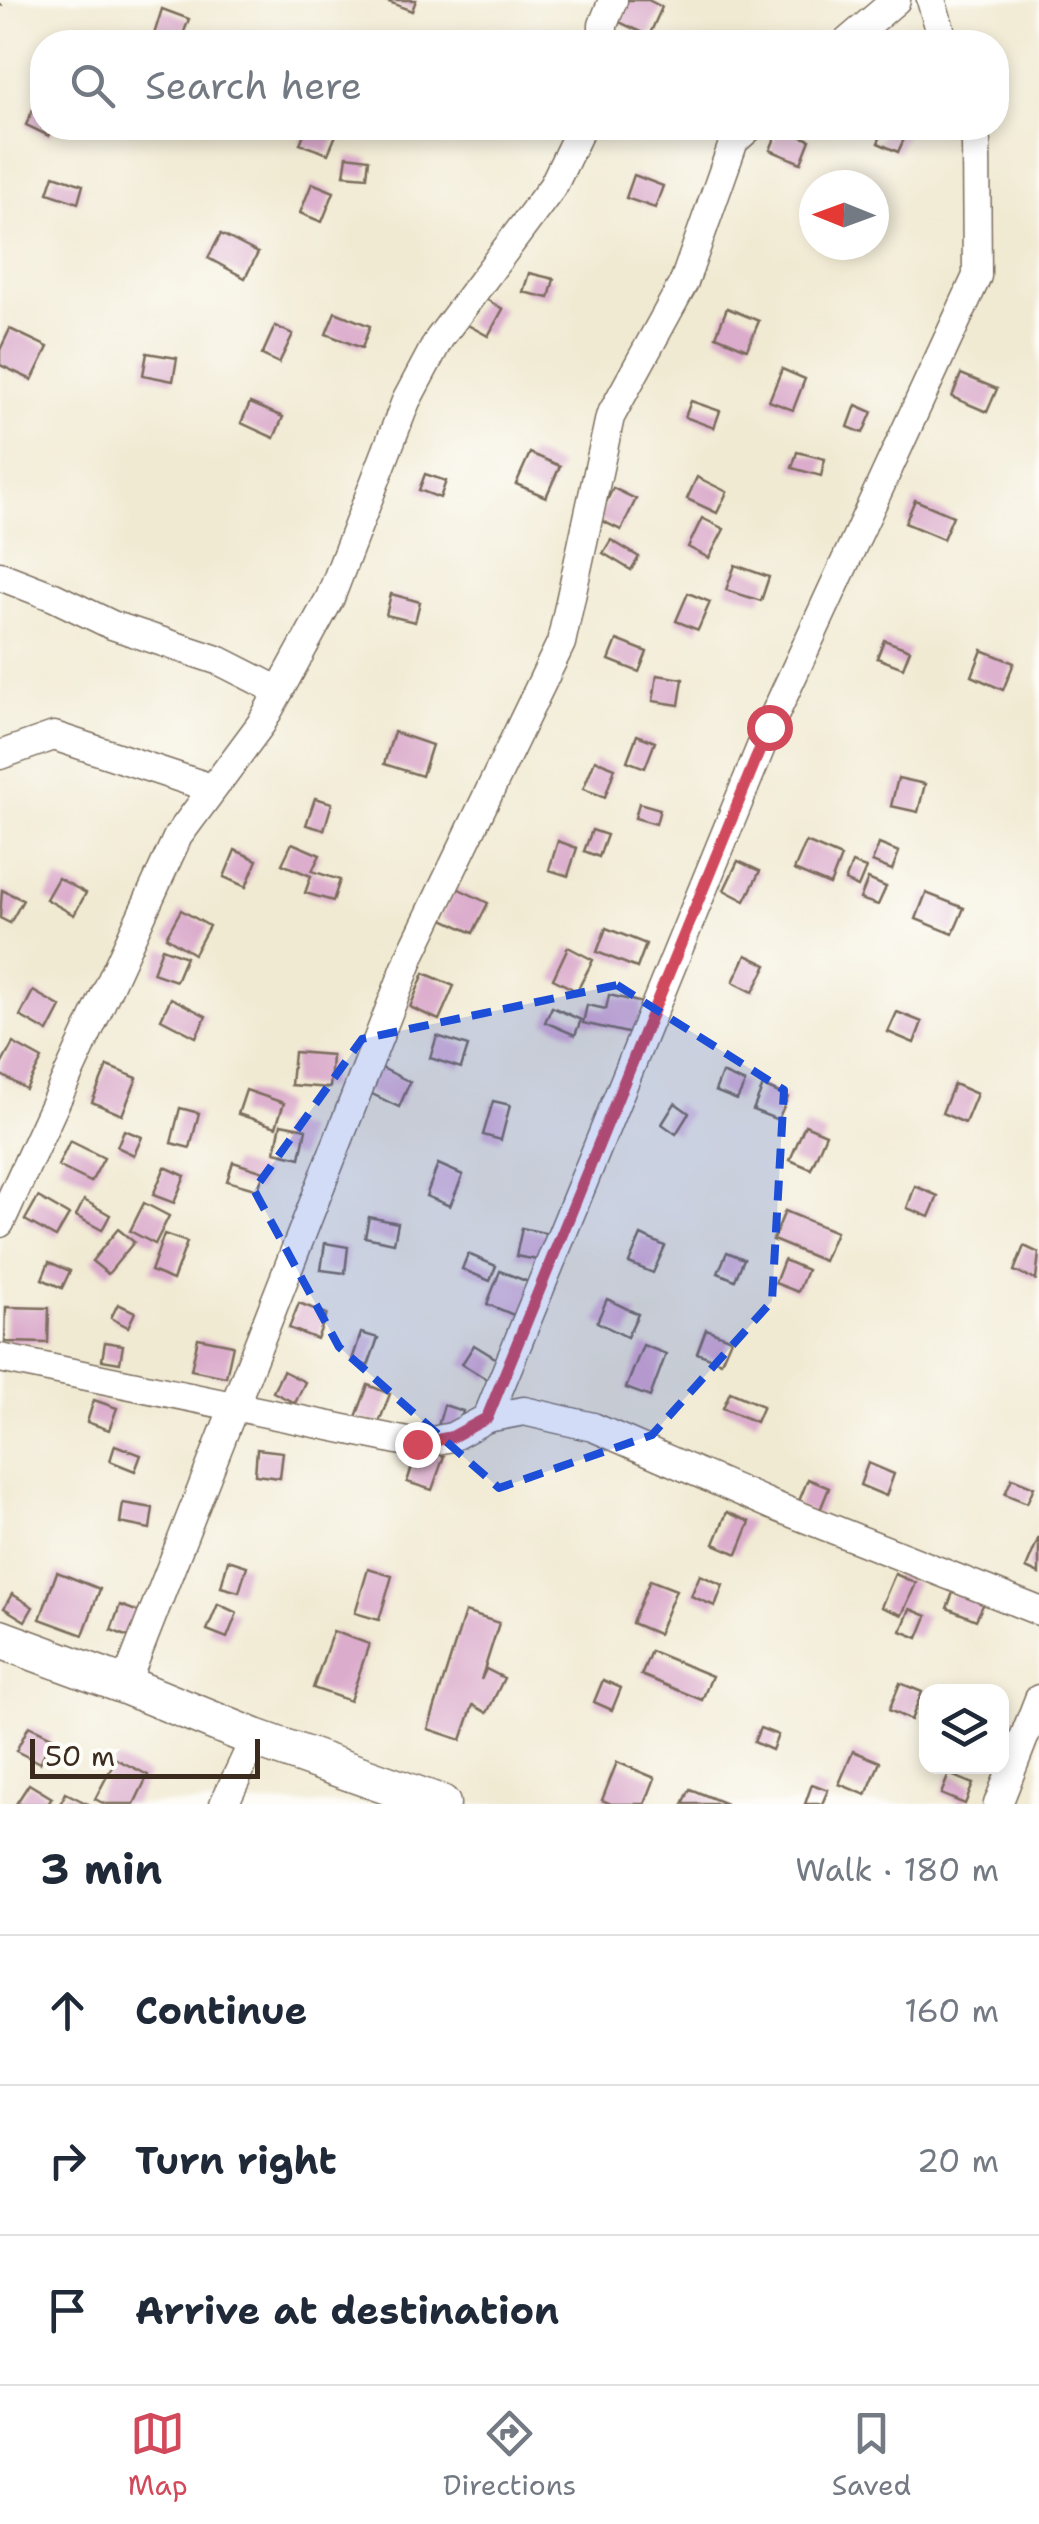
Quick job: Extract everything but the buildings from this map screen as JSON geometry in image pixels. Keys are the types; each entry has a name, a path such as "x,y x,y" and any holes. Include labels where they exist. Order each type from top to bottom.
{"street":[{"path":"604,30 612,0"},
{"path":"861,30 896,0"},
{"path":"931,0 940,30"},
{"path":"0,1224 178,836 261,724 330,598 406,400 438,339 553,186 575,140"},
{"path":"125,1684 412,952 560,643 610,416 684,282 734,140"},
{"path":"487,1418 769,727 977,276 975,140"},
{"path":"0,576 112,625 220,661 279,691"},
{"path":"0,754 54,736 212,788"},
{"path":"0,1358 417,1444 452,1437 487,1418 524,1411 593,1428 772,1506 1039,1611"},
{"path":"0,1639 125,1684 255,1738 442,1804"},
{"path":"998,1804 1039,1699"},
{"path":"224,1804 255,1738"}],"highlighted area":[{"path":"617,985 784,1090 772,1301 652,1435 499,1488 339,1347 254,1190 362,1039"}],"route":[{"path":"417,1444 452,1437 487,1418 769,727"}]}
